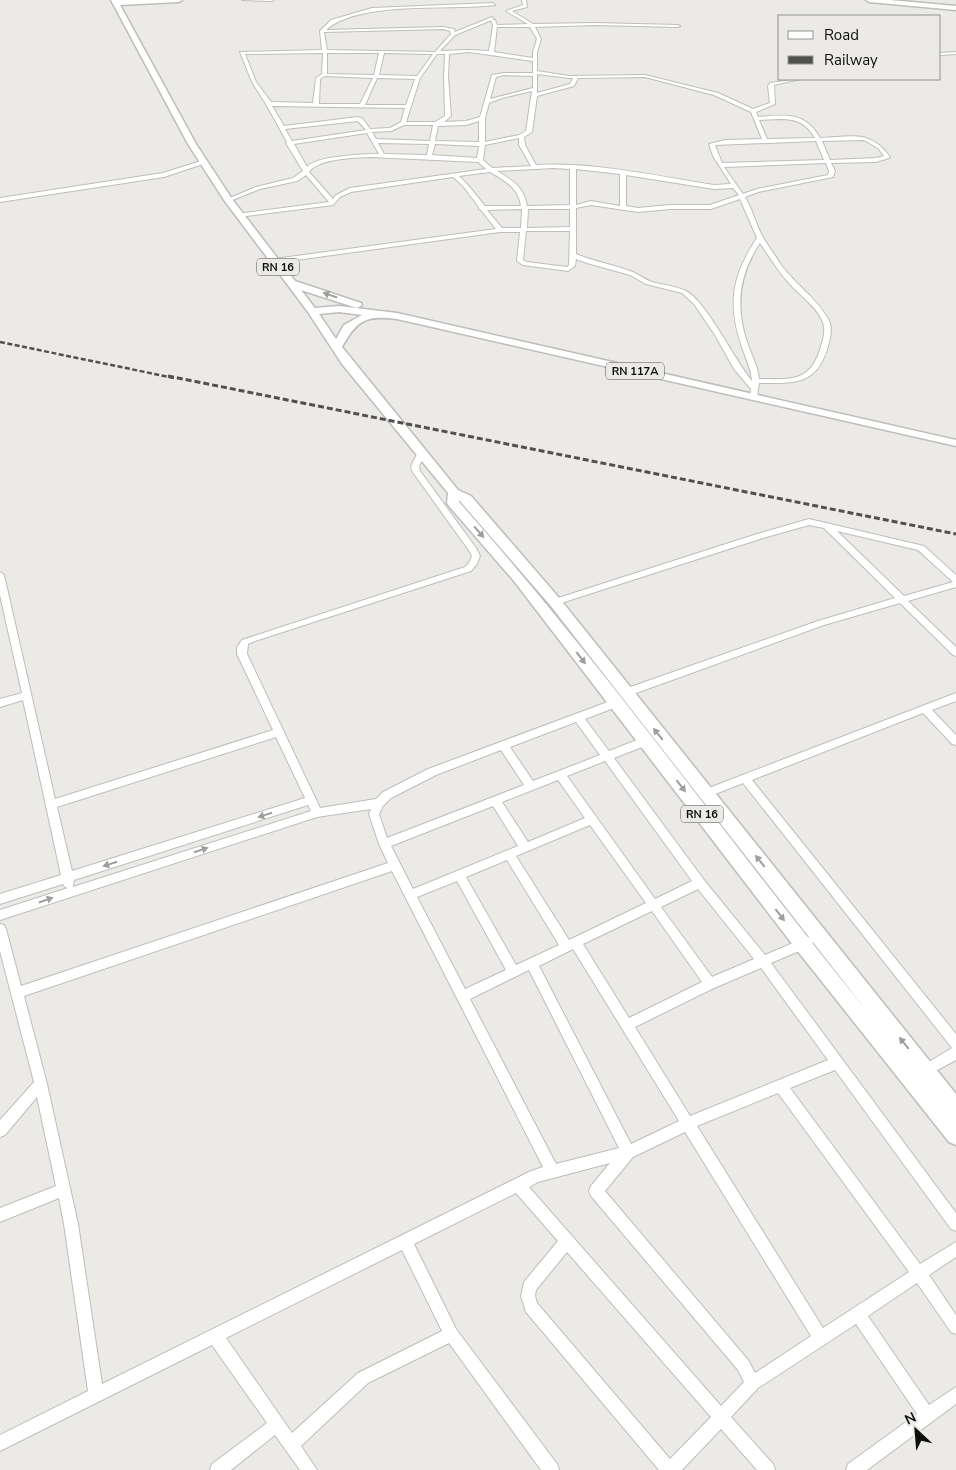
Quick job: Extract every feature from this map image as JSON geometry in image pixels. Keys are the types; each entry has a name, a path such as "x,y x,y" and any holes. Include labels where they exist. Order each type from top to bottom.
{"main road":[{"path":"162,0 179,0"},
{"path":"114,2 173,0"},
{"path":"139,9 173,0"},
{"path":"869,0 956,8"},
{"name":"RN 16","path":"114,2 129,20 204,162 228,200 312,311 336,348 454,493 467,499 555,602 621,698 646,741 802,944 956,1135"},
{"path":"290,283 355,303 372,312"},
{"name":"RN 117A","path":"312,311 331,309 372,312 754,394 956,443"},
{"path":"336,348 348,327 372,312"},
{"name":"RN 16","path":"454,493 453,503 705,794 956,1108"}],"street":[{"path":"244,0 272,0"},
{"path":"375,141 482,144 521,136 529,132 534,92 535,60 539,39 531,24 508,11 525,6 524,0"},
{"path":"322,31 333,21 372,8 493,2 492,18 495,26 491,52"},
{"path":"403,123 418,78 436,53 453,34 492,18"},
{"path":"495,26 531,24 678,26"},
{"path":"322,31 443,28 452,30 453,34"},
{"path":"322,31 326,52 324,74"},
{"path":"362,105 376,76 382,52"},
{"path":"333,202 307,173 269,104 254,82 242,53 491,52 535,60"},
{"path":"429,158 436,124 448,116 446,77 448,53"},
{"path":"941,54 956,53"},
{"path":"316,104 318,78 324,74 418,78"},
{"path":"480,160 482,118 494,76 504,74 576,77 644,76 716,94 753,111 765,141"},
{"path":"487,102 500,97 572,85 576,77"},
{"path":"753,111 772,104 770,86 772,84 793,80"},
{"path":"269,104 408,107"},
{"path":"289,143 390,129 403,123 466,123 482,118"},
{"path":"481,208 573,207 591,203 638,210 670,207 704,208 718,206 760,190 830,177 832,174 810,126 797,118 756,119"},
{"path":"281,128 358,119 361,120 369,131 383,156"},
{"path":"521,136 522,145 534,166"},
{"path":"721,164 876,160 887,157 880,147 865,138 713,143 713,151 721,164 736,186 742,197 760,238 791,281 823,317 828,329 822,356 816,368 809,376 799,380 757,381"},
{"path":"228,200 249,191 283,183 307,173 311,165 318,162 342,158 383,156 480,160 490,170 513,183 524,197 523,230 519,260 524,263 568,269 571,268 573,255 573,166"},
{"path":"0,200 164,176 204,162"},
{"path":"239,215 333,202 338,196 350,190 490,170 534,166 573,166 714,187 736,186"},
{"path":"623,172 623,207"},
{"path":"454,175 465,185 500,230"},
{"path":"274,262 500,230 573,230"},
{"path":"754,394 757,381 755,370 744,344 735,301 744,264 760,238"},
{"path":"573,255 629,274 648,283 684,292 696,303 718,335 754,394"},
{"path":"317,813 242,654 242,647 245,642 468,569 473,564 476,556 472,548 416,471 415,466 421,454"},
{"path":"555,602 805,523 825,524 920,548 956,580"},
{"path":"825,524 956,653"},
{"path":"0,575 70,892"},
{"path":"552,1172 384,844 374,814 379,803 387,795 417,779 578,717 621,698 821,623 956,584"},
{"path":"0,702 28,695"},
{"path":"705,794 956,697"},
{"path":"924,709 956,741"},
{"path":"578,717 700,883 763,962 956,1224"},
{"path":"52,804 279,732"},
{"path":"384,844 646,741"},
{"path":"503,746 531,787"},
{"path":"561,776 710,984"},
{"path":"746,778 956,1044"},
{"path":"0,899 311,800"},
{"path":"496,801 525,847"},
{"path":"0,915 317,813 379,803"},
{"path":"410,895 592,820"},
{"path":"509,854 626,1025 821,1338"},
{"path":"17,993 395,864"},
{"path":"459,874 514,972"},
{"path":"463,996 700,883"},
{"path":"0,929 41,1084 71,1224 96,1395"},
{"path":"626,1025 710,984 819,936"},
{"path":"532,964 628,1152"},
{"path":"926,1070 956,1052"},
{"path":"0,1443 536,1176 628,1152 687,1124 837,1063"},
{"path":"0,1130 41,1084"},
{"path":"780,1085 956,1327"},
{"path":"628,1152 596,1191 742,1365 753,1383"},
{"path":"518,1185 767,1470"},
{"path":"0,1215 63,1190"},
{"path":"405,1241 451,1334 551,1470"},
{"path":"566,1242 529,1287 528,1296 531,1307 670,1470 753,1383 956,1249"},
{"path":"857,1313 926,1415"},
{"path":"291,1445 363,1378 451,1334"},
{"path":"215,1336 309,1470"},
{"path":"854,1470 926,1415 956,1396"},
{"path":"218,1470 276,1425"}],"railway":[{"path":"0,342 174,378"},
{"path":"168,376 956,534"}]}
